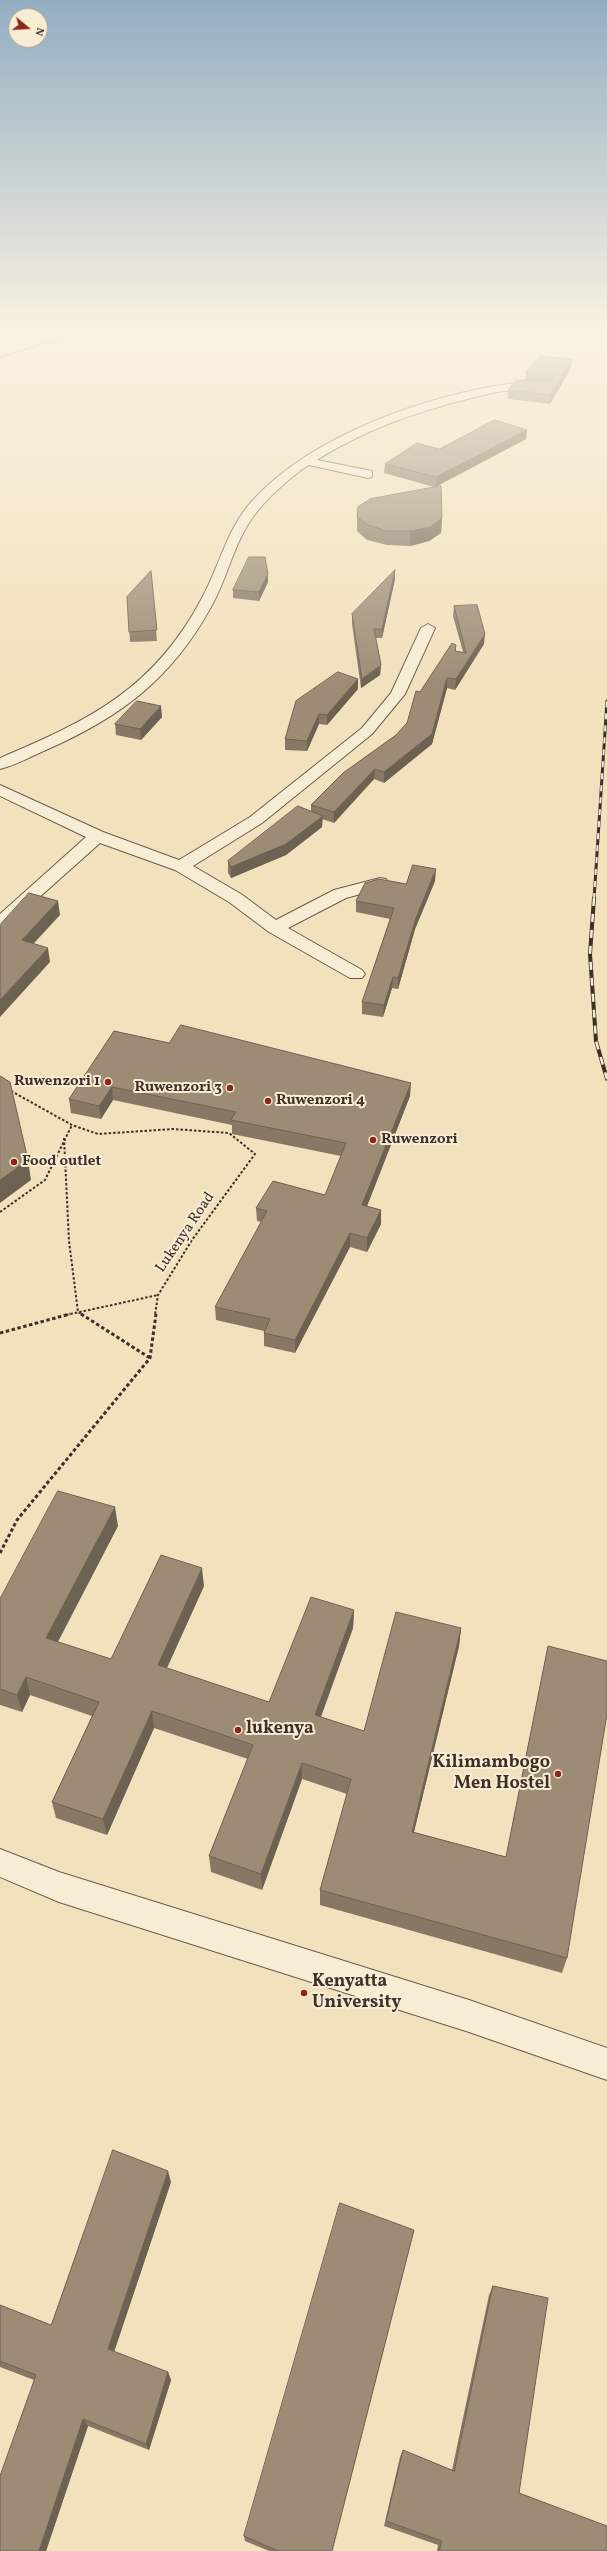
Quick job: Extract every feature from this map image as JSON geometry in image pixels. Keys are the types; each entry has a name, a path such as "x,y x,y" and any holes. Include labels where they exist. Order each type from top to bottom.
{"lane":[{"path":"0,764 69,734 109,712 147,681 190,629 209,598 241,525 260,500 283,478 306,461 331,448"},
{"path":"306,461 368,474"},
{"path":"181,866 256,820 367,731 398,694 428,628"},
{"path":"0,790 97,836 181,866 235,898 275,928 356,974"},
{"path":"0,922 97,836"},
{"path":"275,928 340,894 380,883"},
{"path":"0,1863 59,1887 469,2016 607,2064"}],"path":[{"name":"Lukenya Road","path":"5,1087 23,1099 72,1125 98,1134 173,1129 229,1133 254,1154 192,1240 158,1295 150,1358"},
{"path":"0,1212 44,1180 64,1138 72,1125"},
{"path":"64,1138 69,1241 78,1312"},
{"path":"0,1333 78,1312 158,1295"},
{"path":"0,1554 17,1520 150,1358 78,1312"}],"building":[{"path":"409,448 492,448 436,477 385,464"},
{"path":"441,486 442,518 430,527 410,531 387,531 368,525 357,517 358,507 370,499"},
{"path":"249,557 265,557 268,574 259,592 233,590"},
{"path":"395,570 382,629 374,629 381,665 362,679 352,614"},
{"path":"151,571 157,630 129,632 127,597"},
{"path":"477,605 485,634 456,679 447,678 432,734 384,772 375,769 334,812 311,805 343,773 396,735 407,723 416,691 420,692 452,643 456,645 455,651 466,653 454,606"},
{"path":"338,672 358,679 327,715 319,714 307,741 285,739 296,701"},
{"path":"137,701 161,706 140,729 115,724"},
{"path":"298,806 323,816 286,844 231,867 228,861"},
{"path":"413,865 436,869 416,918 398,978 393,977 384,1005 362,1002 394,908 356,901 365,883 379,879 406,884"},
{"path":"29,893 58,901 22,940 48,948 0,1000 0,925"},
{"path":"181,1025 411,1083 362,1205 381,1210 367,1238 350,1233 295,1340 264,1333 270,1319 215,1307 267,1211 256,1208 273,1181 325,1195 346,1143 231,1120 236,1112 112,1087 99,1106 69,1099 114,1031 169,1043"},
{"name":"Food outlet","path":"0,1076 10,1082 28,1160 0,1180"},
{"path":"58,1491 115,1507 46,1638 111,1659 161,1555 202,1568 158,1665 269,1702 311,1597 354,1610 315,1715 364,1731 396,1612 461,1628 412,1832 506,1857 548,1646 607,1661 607,1714 567,1958 320,1890 351,1779 302,1763 261,1874 209,1856 253,1745 152,1711 103,1819 52,1802 99,1702 26,1677 17,1695 0,1689 0,1599"},
{"path":"113,2150 168,2171 108,2349 168,2372 146,2444 83,2419 39,2551 0,2551 0,2476 36,2375 0,2361 0,2305 51,2325"},
{"path":"340,2203 414,2230 332,2551 278,2551 244,2536"},
{"path":"493,2286 548,2298 519,2493 607,2526 607,2551 439,2551 442,2541 386,2521 403,2450 454,2471"}],"railway":[{"path":"594,899 607,701"},
{"path":"594,898 590,954 596,1041 607,1079"}],"place":[{"name":"Ruwenzori 1","path":"108,1082"},
{"name":"Ruwenzori 3","path":"230,1088"},
{"name":"Ruwenzori 4","path":"268,1101"},
{"name":"Ruwenzori","path":"373,1140"},
{"name":"Food outlet","path":"14,1162"},
{"name":"lukenya","path":"238,1730"},
{"name":"Kilimambogo Men Hostel","path":"558,1774"},
{"name":"Kenyatta University","path":"304,1993"}]}
